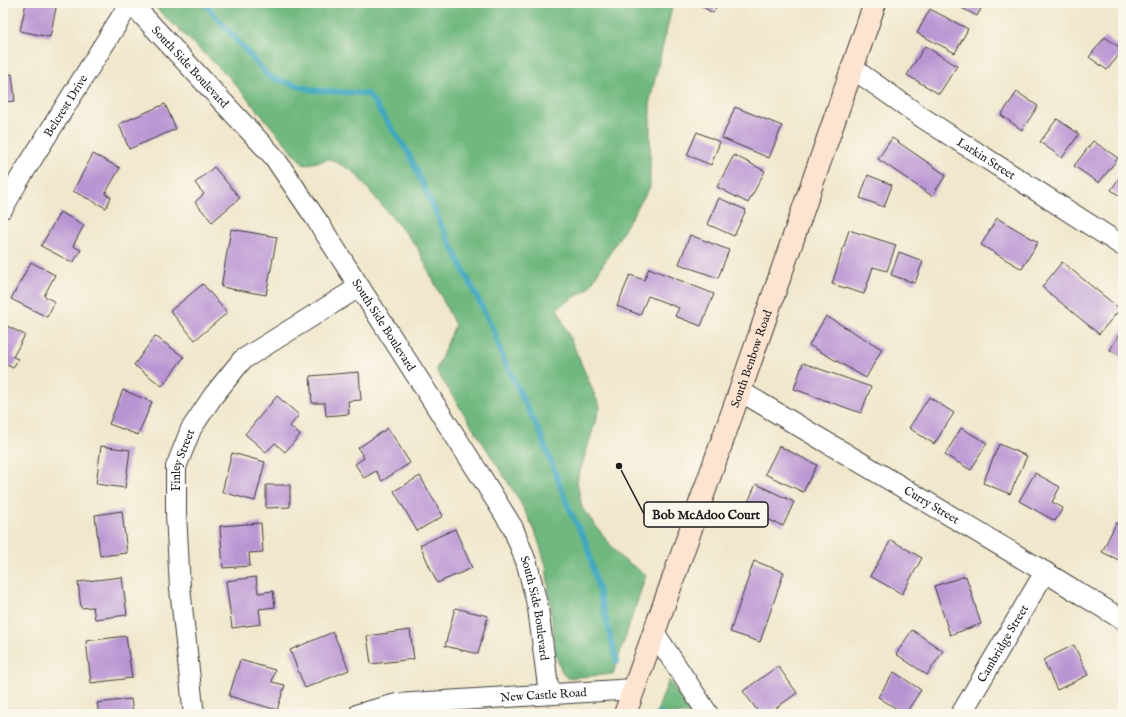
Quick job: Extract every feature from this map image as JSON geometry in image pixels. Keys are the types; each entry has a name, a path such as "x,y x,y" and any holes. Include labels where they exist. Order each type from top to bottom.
{"main road":[{"name":"South Benbow Road","path":"625,714 740,391 875,3"}],"street":[{"name":"Belcrest Drive","path":"3,208 10,179 131,3"},
{"name":"South Side Boulevard","path":"131,3 274,157 316,219 513,528 527,564 538,608 549,694"},
{"name":"Larkin Street","path":"852,68 923,118 1123,246"},
{"name":"Finley Street","path":"195,714 180,588 176,513 176,467 191,429 213,396 242,360 359,287"},
{"name":"Curry Street","path":"740,391 1123,620"},
{"name":"Cambridge Street","path":"961,714 1045,572"},
{"path":"654,632 708,714"},
{"name":"New Castle Road","path":"359,714 397,704 634,689"}],"green space":[{"path":"155,3 673,3 650,100 650,187 588,289 557,308 600,407 577,481 582,508 620,557 646,575 613,674 567,678 562,672 556,656 546,565 535,531 518,498 436,370 455,325 417,247 353,171 330,159 304,165 228,76 156,8"},
{"path":"669,680 690,714 656,714"}],"building":[{"path":"26,3 57,3 50,37 20,31"},
{"path":"696,3 719,3 713,13"},
{"path":"952,3 984,3 977,16"},
{"path":"930,9 968,29 955,53 917,33"},
{"path":"1105,37 1123,50 1107,70 1089,57"},
{"path":"925,46 957,66 939,94 907,75"},
{"path":"12,74 15,101 3,102 3,75"},
{"path":"1017,92 1038,106 1022,130 1001,115"},
{"path":"165,104 176,129 129,149 119,124"},
{"path":"735,107 782,126 769,158 722,138"},
{"path":"1057,119 1079,134 1062,158 1040,142"},
{"path":"697,132 720,142 711,165 687,155"},
{"path":"892,138 946,175 932,196 878,159"},
{"path":"1093,141 1118,158 1099,183 1074,166"},
{"path":"93,154 120,168 105,194 111,197 106,208 73,191"},
{"path":"734,155 765,171 748,203 717,187"},
{"path":"214,167 240,198 212,222 195,202 204,194 195,183"},
{"path":"1123,172 1123,198 1111,190"},
{"path":"868,175 892,185 884,207 860,198"},
{"path":"719,198 746,210 734,236 707,224"},
{"path":"60,212 84,225 73,246 81,250 73,263 41,246"},
{"path":"997,218 1038,242 1022,269 981,245"},
{"path":"231,229 277,237 266,295 221,287"},
{"path":"849,230 896,245 887,271 873,267 864,294 832,284"},
{"path":"690,235 729,250 718,278 679,264"},
{"path":"899,252 923,261 915,283 891,275"},
{"path":"31,262 55,275 44,296 55,302 47,317 11,299"},
{"path":"1062,262 1120,309 1099,334 1042,287"},
{"path":"649,268 714,294 701,326 675,316 679,308 648,296 640,315 617,306 630,275 644,280"},
{"path":"203,284 227,313 195,340 170,311"},
{"path":"826,316 882,349 866,378 809,345"},
{"path":"3,324 25,335 13,357 18,359 13,368 3,363"},
{"path":"1123,327 1123,357 1110,350"},
{"path":"155,336 184,357 162,386 134,365"},
{"path":"803,363 871,387 861,413 794,389"},
{"path":"359,372 361,400 348,401 349,414 326,416 325,403 312,403 310,376"},
{"path":"123,390 152,402 138,435 109,424"},
{"path":"277,396 299,415 290,426 300,435 285,452 275,443 266,452 245,434"},
{"path":"929,397 954,413 934,444 909,428"},
{"path":"388,428 410,463 382,481 376,471 364,478 355,464 364,458 358,448"},
{"path":"961,428 987,443 971,470 945,455"},
{"path":"999,444 1027,456 1010,494 983,483"},
{"path":"101,446 130,450 125,488 96,484"},
{"path":"779,446 817,465 803,492 765,474"},
{"path":"232,453 265,462 255,501 222,492"},
{"path":"1035,473 1060,487 1052,502 1063,508 1055,521 1019,501"},
{"path":"420,476 443,516 417,531 394,491"},
{"path":"756,484 794,502 783,526 745,509"},
{"path":"266,485 290,485 290,507 266,508"},
{"path":"122,511 127,553 100,556 95,515"},
{"path":"261,523 263,552 249,553 250,566 223,568 220,526"},
{"path":"1116,523 1123,526 1123,562 1102,552"},
{"path":"455,529 472,568 437,583 420,545"},
{"path":"891,540 922,558 902,594 870,576"},
{"path":"754,561 784,572 760,642 730,632"},
{"path":"966,576 981,624 950,635 934,586"},
{"path":"122,577 127,615 95,619 93,607 81,608 78,582"},
{"path":"256,577 258,593 273,591 275,607 259,609 261,624 232,628 226,581"},
{"path":"455,608 488,616 478,654 445,646"},
{"path":"410,630 414,659 371,664 367,636"},
{"path":"912,630 943,651 927,675 896,654"},
{"path":"333,632 349,670 305,688 290,650"},
{"path":"126,636 132,678 91,683 86,641"},
{"path":"1074,645 1088,675 1057,690 1043,660"},
{"path":"240,660 275,670 272,682 285,685 277,710 229,696"},
{"path":"778,666 797,693 768,714 760,714 743,691"},
{"path":"894,672 921,690 905,714 878,697"},
{"path":"131,699 133,714 99,714 97,703"}],"waterway":[{"path":"204,3 269,77 312,90 368,94 408,152 445,233 493,329 504,360 539,431 570,511 586,542 617,662"}],"place":[{"name":"Bob McAdoo Court","path":"619,466"}]}
